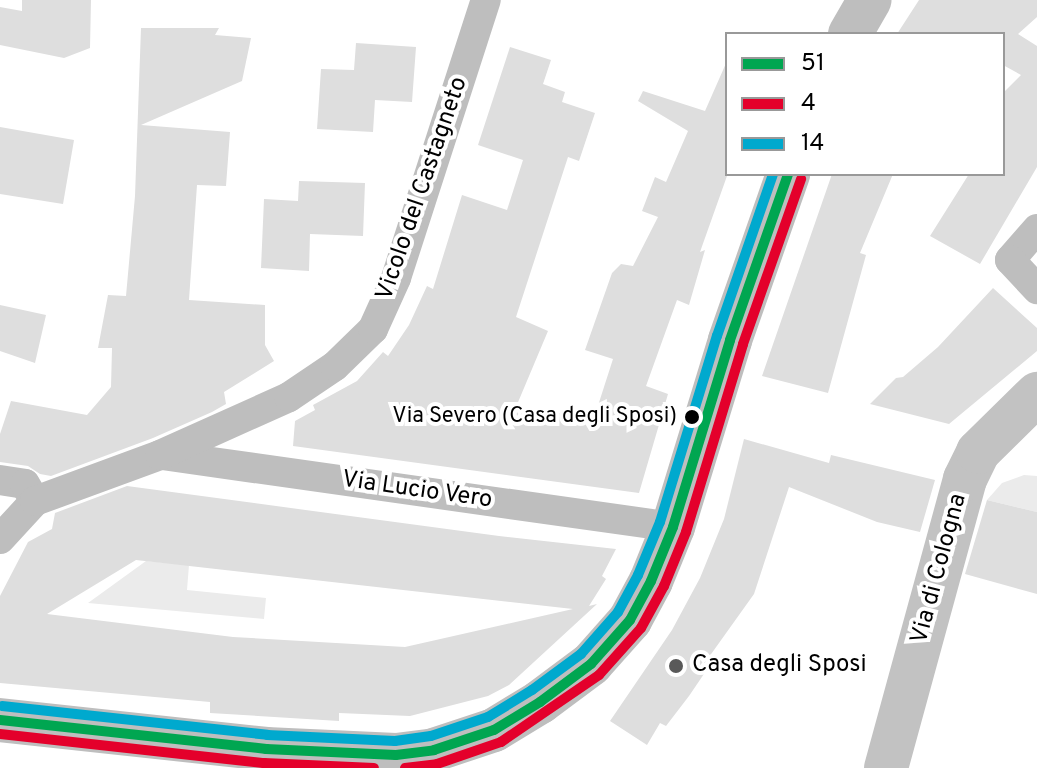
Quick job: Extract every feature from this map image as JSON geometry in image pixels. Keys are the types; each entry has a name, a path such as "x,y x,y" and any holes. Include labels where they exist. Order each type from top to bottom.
{"main road":[{"path":"851,32 870,0"},
{"path":"0,720 350,755 434,750 494,730 540,702 591,664 630,620 673,527 730,340 787,176"},
{"name":"Via di Cologna","path":"886,768 965,479 978,452 1034,402"}],"street":[{"name":"Vicolo del Castagneto","path":"0,539 35,501 160,455 289,397 335,366 373,329 396,278 486,0"},
{"path":"1037,229 1010,260 1037,289"},
{"name":"Via Lucio Vero","path":"160,455 673,527"},
{"path":"0,480 25,484 35,501"}],"shaded area":[{"path":"1024,475 1037,476 1037,512 987,500 1002,483"},
{"path":"146,561 189,565 187,590 266,598 264,619 88,603"}],"building":[{"path":"22,0 91,0 90,48 64,58 0,45 0,7 22,11"},
{"path":"919,0 1037,0 1037,17 1018,34 1037,46 1037,167 980,264 930,236 968,176 1005,176 1005,91 1021,75 1005,66 1005,32 898,32"},
{"path":"141,28 219,28 215,35 251,38 242,81 141,125 230,132 226,186 197,185 189,300 265,305 265,345 274,361 224,392 226,404 212,412 51,476 40,474 28,466 0,462 0,434 11,401 87,415 111,387 112,348 98,348 108,295 126,296 135,196"},
{"path":"356,43 416,47 412,102 375,100 373,132 317,129 321,69 354,70"},
{"path":"510,47 551,60 543,84 565,92 562,102 595,113 579,161 568,157 516,317 548,331 516,407 594,418 613,359 585,350 612,273 621,264 633,266 658,217 642,211 655,177 666,182 688,131 638,101 643,91 705,111 725,66 727,176 700,252 705,250 689,305 677,300 646,386 668,394 639,493 293,446 295,421 315,410 313,405 357,381 383,352 388,356 409,325 427,286 433,289 462,195 507,210 523,160 478,145"},
{"path":"0,127 74,140 63,204 0,194"},
{"path":"831,176 892,176 860,253 866,255 828,393 762,376"},
{"path":"299,181 365,183 363,236 310,234 309,271 261,268 264,199 298,201"},
{"path":"993,288 1037,328 1037,351 949,424 870,404 896,378 903,377 938,347"},
{"path":"0,305 46,315 35,363 0,351"},
{"path":"744,439 829,463 831,455 935,480 920,532 877,522 789,487 754,594 704,664 708,668 689,696 666,726 660,723 647,745 610,721 672,630 700,578 724,519"},
{"path":"127,486 616,549 602,576 606,579 589,606 597,604 509,685 488,696 410,716 339,713 339,721 210,713 210,702 0,683 0,596 28,542 52,529 55,513","holes":["136,560 573,609 405,647 233,637 47,614"]},
{"path":"987,500 1037,512 1037,594 965,574"}],"transit line":[{"name":"14","path":"2,706 267,735 395,741 431,736 488,717 532,690 581,654 618,612 638,575 660,522 717,336 772,176"},
{"name":"51","path":"0,720 266,749 396,755 434,750 494,730 540,702 591,664 630,620 651,581 673,527 730,340 787,176"},
{"name":"4","path":"405,768 437,764 501,742 599,675 641,628 664,586 686,532 743,344 801,179"},
{"name":"4","path":"0,734 264,763 374,768"}],"place":[{"name":"Via Severo (Casa degli Sposi)","path":"692,417"},
{"name":"Casa degli Sposi","path":"676,666"}]}
